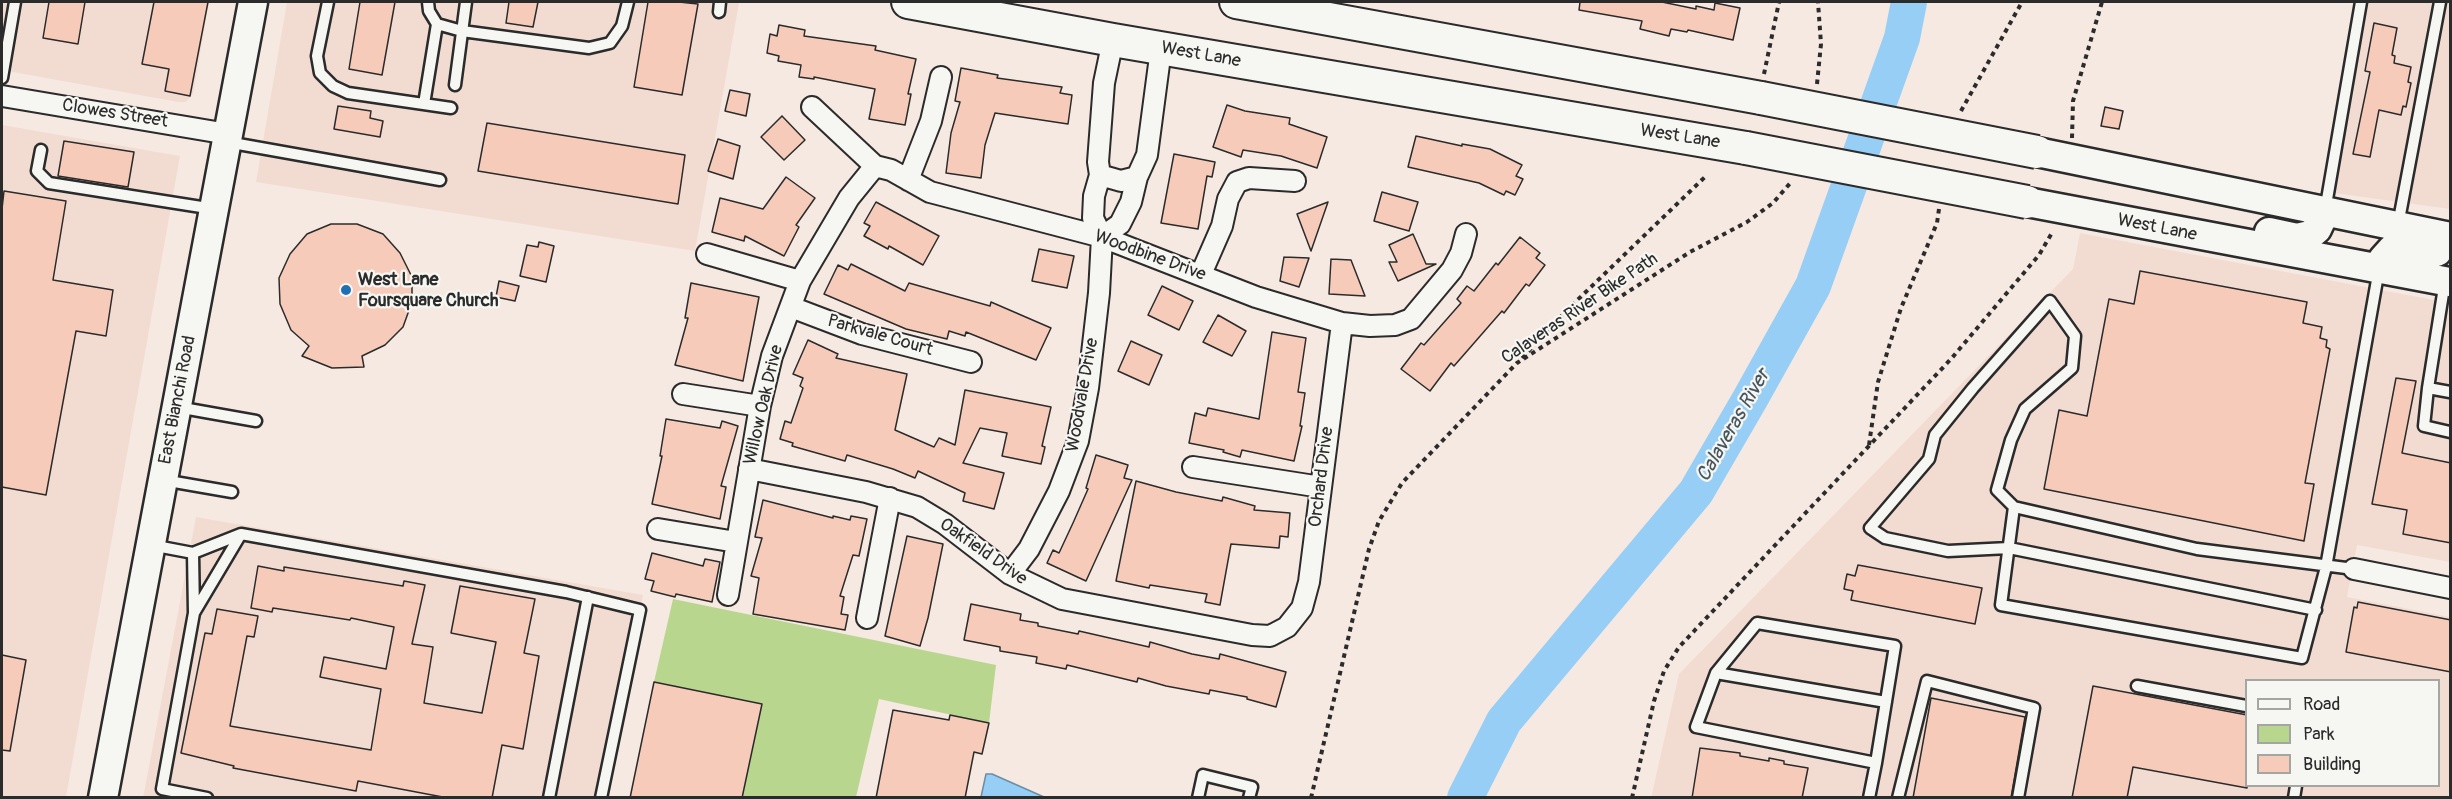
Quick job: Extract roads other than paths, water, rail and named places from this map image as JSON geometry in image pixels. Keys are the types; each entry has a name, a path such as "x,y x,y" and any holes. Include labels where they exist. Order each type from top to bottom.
{"main road":[{"name":"East Bianchi Road","path":"104,798 253,2"},
{"name":"West Lane","path":"908,2 1161,49 1746,148 2379,269"},
{"path":"1236,2 1761,98 2451,237"},
{"path":"2205,237 2255,228 2296,238 2310,235 2317,229 2325,212"},
{"path":"2379,269 2383,259 2392,249 2406,246 2449,272"}],"street":[{"name":"Woodvale Drive","path":"1010,574 1029,549 1059,491 1078,441 1088,388 1100,293 1102,237 1093,218 1094,196 1100,175 1098,162 1104,83 1113,40"},
{"path":"1102,237 1120,224 1131,202 1137,177 1147,155 1161,49"},
{"path":"909,180 931,121 941,77"},
{"name":"Clowes Street","path":"2,96 227,138"},
{"name":"Woodbine Drive","path":"812,106 874,166 891,171 930,192 1102,237 1256,297 1342,323 1370,326 1395,325 1411,319 1452,270 1461,253 1466,234"},
{"name":"Willow Oak Drive","path":"728,595 760,406 772,356 800,281 849,198 874,166"},
{"path":"1100,175 1121,181 1137,177"},
{"path":"1201,274 1222,226 1228,199 1237,182 1249,178 1295,181"},
{"path":"707,254 800,281"},
{"name":"Parkvale Court","path":"790,307 861,334 971,362"},
{"name":"Orchard Drive","path":"1287,627 1302,608 1309,582 1342,323"},
{"path":"683,394 760,406"},
{"path":"1193,467 1321,487"},
{"name":"Oakfield Drive","path":"749,469 890,498 917,507 945,524 1010,574 1062,599 1251,635 1270,636 1287,627"},
{"path":"867,618 890,498"},
{"path":"658,529 736,542"},
{"path":"2354,569 2451,588"}],"lane":[{"path":"2,78 15,2"},
{"path":"328,2 317,56 320,73 333,86 348,93 451,108"},
{"path":"424,104 436,24 429,11 428,2"},
{"path":"454,85 466,2"},
{"path":"436,24 462,31 589,48 610,43 622,26 628,2"},
{"path":"2325,212 2361,2"},
{"path":"2398,226 2440,2"},
{"path":"227,138 440,180"},
{"path":"41,150 37,171 49,183 214,209"},
{"path":"2014,507 2001,606 2302,658 2326,567 2379,269"},
{"path":"2449,272 2428,388 2424,426 2451,432"},
{"path":"2316,610 2009,548 1948,551 1885,538 1870,528 1929,459 1935,435 1973,388 2050,302 2075,336 2072,368 2025,409 2011,440 1997,490 2014,507 2197,549 2354,569"},
{"path":"2428,388 2451,392"},
{"path":"177,407 256,421"},
{"path":"163,480 232,492"},
{"path":"151,545 193,553 241,534 588,597 640,610 602,798"},
{"path":"194,614 241,534"},
{"path":"193,553 194,614 162,789 207,798"},
{"path":"549,798 588,597"},
{"path":"1869,798 1876,763 1895,646 1757,623 1716,673 1696,727 1876,763"},
{"path":"1716,673 1886,702"},
{"path":"1898,798 1927,681 2034,708 2018,798"},
{"path":"2137,686 2245,706"},
{"path":"1198,798 1203,775 1252,787 1249,798"}],"water":[{"path":"986,774 992,774 1044,797 981,797"}],"waterway":[{"name":"Calaveras River","path":"1465,798 1504,721 1696,492 1750,399 1813,286 1902,38 1909,2"}],"place":[{"name":"West Lane Foursquare Church","path":"346,290"}]}
